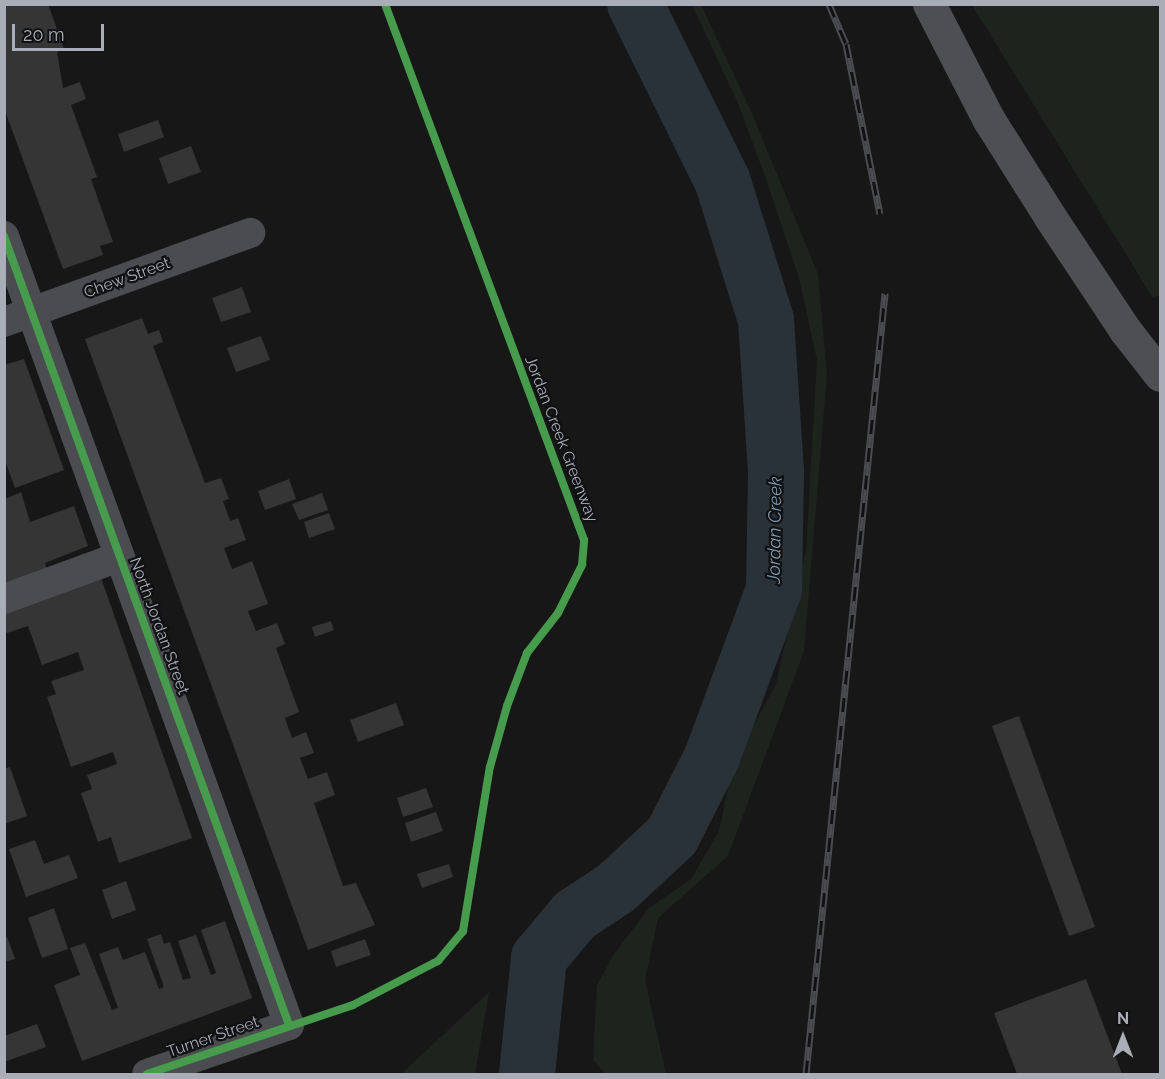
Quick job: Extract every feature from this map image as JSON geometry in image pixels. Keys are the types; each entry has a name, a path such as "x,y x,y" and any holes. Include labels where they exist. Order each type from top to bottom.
{"main road":[{"path":"928,4 989,120 1037,197 1125,330 1161,375"}],"street":[{"name":"Chew Street","path":"4,322 250,233"},
{"name":"North Jordan Street","path":"4,236 289,1025"},
{"path":"4,599 120,557"},
{"name":"Turner Street","path":"147,1074 289,1025"}],"shaded area":[{"path":"692,5 701,5 751,111 818,274 827,375 804,651 728,856 658,918 645,980 666,1074 606,1074 593,1060 597,986 613,955 649,908 691,879 719,831 733,764 776,684 806,550 817,360 799,278 765,176 737,101"},
{"path":"972,5 1160,5 1160,295 1153,298"},
{"path":"489,992 475,1074 401,1074"}],"building":[{"path":"4,4 48,4 64,49 57,52 63,88 80,82 86,99 71,105 97,177 91,179 113,242 100,246 103,255 63,269 4,108"},
{"path":"158,120 164,137 124,152 118,134"},
{"path":"191,146 201,172 168,184 159,158"},
{"path":"242,287 251,312 221,322 212,298"},
{"path":"142,318 148,334 159,330 163,342 153,346 205,483 221,478 229,499 223,501 230,521 238,518 246,540 224,548 232,569 252,561 268,604 248,611 256,631 277,623 285,644 276,648 299,712 285,718 292,738 306,732 314,753 300,758 308,779 327,772 335,795 314,803 343,886 356,883 375,925 308,950 85,339"},
{"path":"261,336 270,360 236,372 227,348"},
{"path":"24,359 64,470 15,488 4,458 4,365"},
{"path":"289,479 296,499 265,510 258,491"},
{"path":"21,492 30,522 74,506 88,546 45,563 47,569 5,585 5,499"},
{"path":"322,493 328,510 299,520 292,504"},
{"path":"329,513 335,529 309,538 304,522"},
{"path":"99,572 192,838 119,863 111,837 98,842 81,793 92,789 87,775 117,764 113,752 71,767 47,697 56,694 51,681 84,670 78,652 42,665 28,626 7,633 4,627 4,612"},
{"path":"331,621 334,630 315,637 312,627"},
{"path":"396,703 404,725 358,742 350,720"},
{"path":"1019,716 1095,927 1069,936 992,726"},
{"path":"10,767 27,816 4,824 4,769"},
{"path":"426,788 433,807 403,817 397,798"},
{"path":"436,812 443,831 411,842 405,823"},
{"path":"35,840 44,864 69,855 78,878 26,897 9,849"},
{"path":"449,864 453,877 422,888 417,874"},
{"path":"126,881 136,910 112,919 102,890"},
{"path":"54,908 68,949 42,958 28,918"},
{"path":"225,921 252,998 82,1061 54,985 80,975 70,948 85,943 112,1010 118,1008 99,954 118,947 123,960 145,952 159,989 164,987 147,939 161,934 164,944 170,942 183,980 191,978 178,941 196,935 211,975 216,973 201,930"},
{"path":"7,937 15,959 4,962 4,938"},
{"path":"365,939 371,955 336,967 331,951"},
{"path":"1086,979 1122,1074 1017,1074 994,1013"},
{"path":"37,1024 46,1047 4,1062 4,1036"}],"waterway":[{"name":"Jordan Creek","path":"527,1074 539,958 575,915 616,888 672,836 712,757 774,589 776,471 766,320 722,180 635,4"}],"railway":[{"path":"829,4 846,44 880,214"},
{"path":"806,1074 885,293"}],"cycle path":[{"name":"Jordan Creek Greenway","path":"147,1074 353,1005 438,961 463,931 490,767 507,706 527,653 558,613 582,565 584,540 385,4"},
{"path":"4,236 289,1025"}]}
